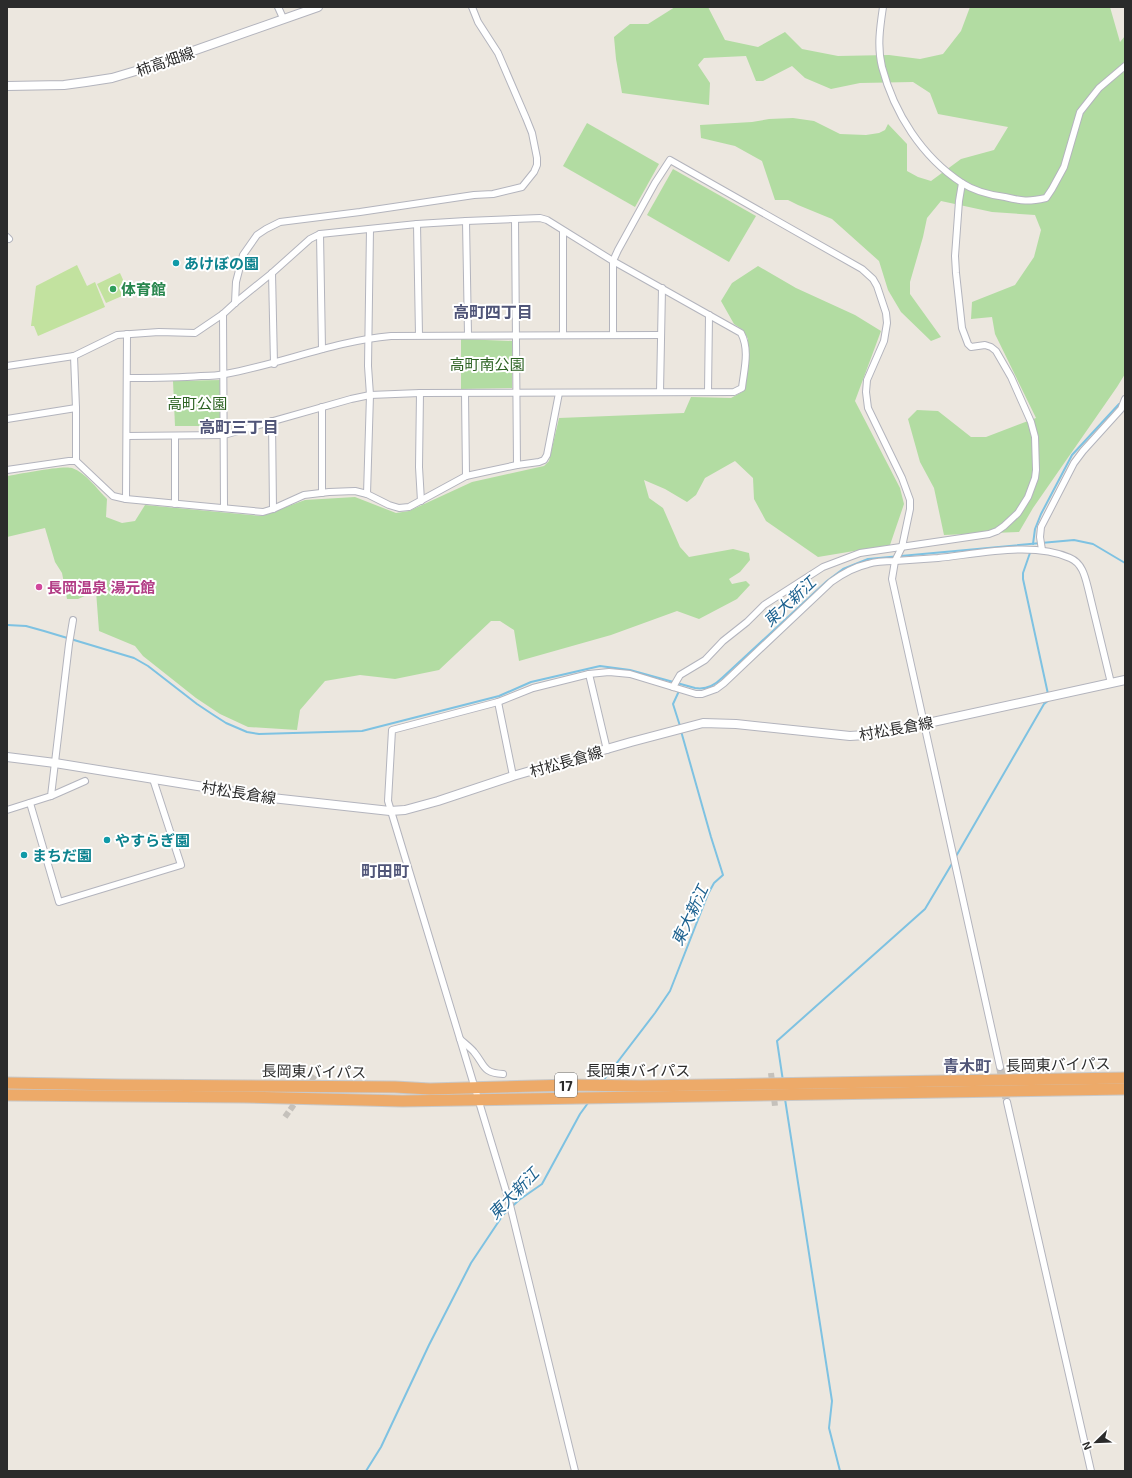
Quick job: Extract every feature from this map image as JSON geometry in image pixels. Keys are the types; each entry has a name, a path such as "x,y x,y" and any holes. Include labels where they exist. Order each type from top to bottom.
{"highway":[{"name":"長岡東バイパス","path":"7,1083 395,1087 430,1089 1125,1078"},
{"name":"長岡東バイパス","path":"7,1095 244,1097 402,1101 1125,1089"}],"main road":[{"name":"柿高畑線","path":"7,86 64,85 112,78 166,61 283,18 318,7"},
{"name":"村松長倉線","path":"7,757 55,763 272,798 390,811 405,810 438,801 513,776 703,723 736,724 850,736 896,730 1125,680"}],"street":[{"path":"278,7 283,18"},
{"path":"234,303 236,282 243,255 257,235 280,222 474,195 493,194 522,187 530,178 537,165 532,133 498,53 478,22 472,7"},
{"path":"883,7 879,34 882,67 894,101 907,127 935,161 962,183 973,189 991,195 1031,202 1046,198 1064,167 1080,112 1099,88 1125,66"},
{"path":"613,335 613,261 655,183 670,160 862,269 873,278 882,299 887,322 884,341 867,380 866,399 868,408 902,478 910,500 910,509 902,547 895,561 892,579 1000,1067"},
{"path":"673,687 680,675 705,660 723,641 747,622 764,605 823,567 860,553 989,534 997,531 1011,521 1028,497 1035,478 1036,470 1035,437 1031,422 1011,377 996,350 985,345 971,347 968,344 962,328 955,256 962,183"},
{"path":"7,366 74,356 117,336 127,334 159,332 195,333 223,314 234,303 272,274 310,239 320,234 417,224 540,218 547,220 613,261 741,333 744,339 746,356 742,388 734,392 420,393 370,395 272,421 224,436 127,436"},
{"path":"515,219 515,393 517,465"},
{"path":"466,221 468,334"},
{"path":"417,224 419,335"},
{"path":"367,494 370,395 368,338 370,229"},
{"path":"563,231 563,335"},
{"path":"320,234 322,349"},
{"path":"272,274 274,364"},
{"path":"660,392 662,288"},
{"path":"223,314 224,508"},
{"path":"708,392 710,315"},
{"path":"126,499 127,334"},
{"path":"127,378 171,378 223,375 274,364 322,349 368,338 468,334 516,336 661,335"},
{"path":"74,356 76,461"},
{"path":"420,393 419,467 421,501"},
{"path":"465,393 466,476"},
{"path":"7,470 76,461 114,496 126,499 175,504 263,512 304,495 355,491 367,494 389,505 399,508 409,507 466,476 544,460 547,455 559,393"},
{"path":"1042,550 1040,537 1041,527 1074,463 1083,451 1123,409 1125,399"},
{"path":"322,407 322,493"},
{"path":"7,419 76,408"},
{"path":"272,421 273,509"},
{"path":"175,436 175,504"},
{"path":"575,1471 509,1201 390,811 388,790 392,730 498,702 533,688 589,674 609,672 630,674 696,694 702,694 716,689 828,585 839,576 858,566 881,561 999,551 1042,550 1070,558 1080,566 1084,574 1110,683"},
{"path":"51,796 73,620"},
{"path":"589,674 607,750"},
{"path":"498,702 513,776"},
{"path":"30,803 60,902 181,865 153,779"},
{"path":"7,810 51,796 85,781"},
{"path":"460,1039 475,1053 484,1067 494,1073 503,1074"},
{"path":"1007,1102 1090,1471"}],"green space":[{"path":"675,7 708,7 725,40 758,47 785,32 802,49 838,56 889,55 920,59 943,54 961,31 970,7 1110,7 1120,42 1125,36 1125,374 1033,508 1019,532 944,535 934,488 920,462 908,419 917,410 938,411 971,437 986,437 1036,418 995,334 992,317 971,319 972,302 1015,285 1034,257 1041,230 1035,215 992,212 941,201 927,218 910,282 910,294 941,337 931,341 901,312 888,290 879,261 832,219 788,200 775,200 762,161 735,146 701,138 700,125 793,118 814,121 840,134 866,135 879,133 885,130 888,124 907,144 907,171 918,177 931,181 961,159 994,150 1008,127 938,114 930,93 913,82 860,83 831,89 805,78 792,66 763,81 756,81 746,56 704,58 698,65 710,83 709,105 622,93 614,37 630,24 648,24"},
{"path":"587,123 659,164 635,207 563,166"},
{"path":"673,169 756,216 729,262 647,215"},
{"path":"77,265 87,286 95,282 105,307 38,336 34,326 31,326 36,286"},
{"path":"758,266 796,288 855,315 881,331 855,401 900,488 904,504 890,545 818,557 766,521 754,499 753,478 735,461 705,478 696,495 687,502 665,489 644,480 649,498 663,508 680,547 689,557 733,549 749,553 750,560 740,572 729,579 732,584 746,581 750,585 737,599 699,619 677,611 611,635 519,661 514,630 500,621 491,621 439,670 395,679 360,675 325,681 300,710 297,730 248,727 220,714 196,698 143,656 135,646 99,631 96,591 78,599 67,599 62,573 55,562 45,528 7,537 7,476 51,469 67,467 77,470 107,499 106,517 122,523 135,521 145,505 261,516 305,500 355,497 396,513 409,511 472,482 544,466 549,461 559,418 684,413 691,397 731,398 742,392 745,384 748,339 743,330 734,324 721,301 732,283"},
{"name":"体育館","path":"120,273 129,293 106,303 97,284"},
{"name":"高町南公園","path":"461,339 512,341 512,388 461,389"},
{"name":"高町公園","path":"222,380 222,426 175,426 173,381"}],"waterway":[{"path":"1033,544 1035,529 1041,514 1072,455 1119,404 1121,404"},
{"path":"7,625 26,626 134,658 148,666 212,714 226,723 247,732 259,734 362,731 499,696 531,682 600,666 630,670 695,688 710,687 719,681 827,581 843,569 868,559 1074,540 1093,544 1125,563"},
{"path":"1031,550 1023,573 1023,579 1048,694"},
{"name":"東大新江","path":"679,691 673,704 680,726"},
{"path":"955,858 1044,704 1049,700"},
{"name":"東大新江","path":"603,1081 670,991 708,894 714,883 723,875 681,731"},
{"path":"783,1081 777,1041 925,909 953,862"},
{"path":"785,1099 832,1401 829,1428 840,1471"},
{"name":"東大新江","path":"366,1471 381,1447 429,1345 471,1263 503,1215 519,1200 542,1184 580,1114 588,1103"}],"tunnel":[{"path":"1000,1067 1007,1102"},
{"path":"771,1073 775,1106"},
{"path":"285,1117 315,1075"}],"place":[{"name":"あけぼの園","path":"176,263"},
{"name":"体育館","path":"113,289"},
{"name":"長岡温泉 湯元館","path":"39,587"},
{"name":"やすらぎ園","path":"107,840"},
{"name":"まちだ園","path":"24,855"}],"district":[{"name":"高町四丁目","path":"493,311"},
{"name":"高町三丁目","path":"239,426"},
{"name":"町田町","path":"385,870"},
{"name":"青木町","path":"967,1065"}]}
